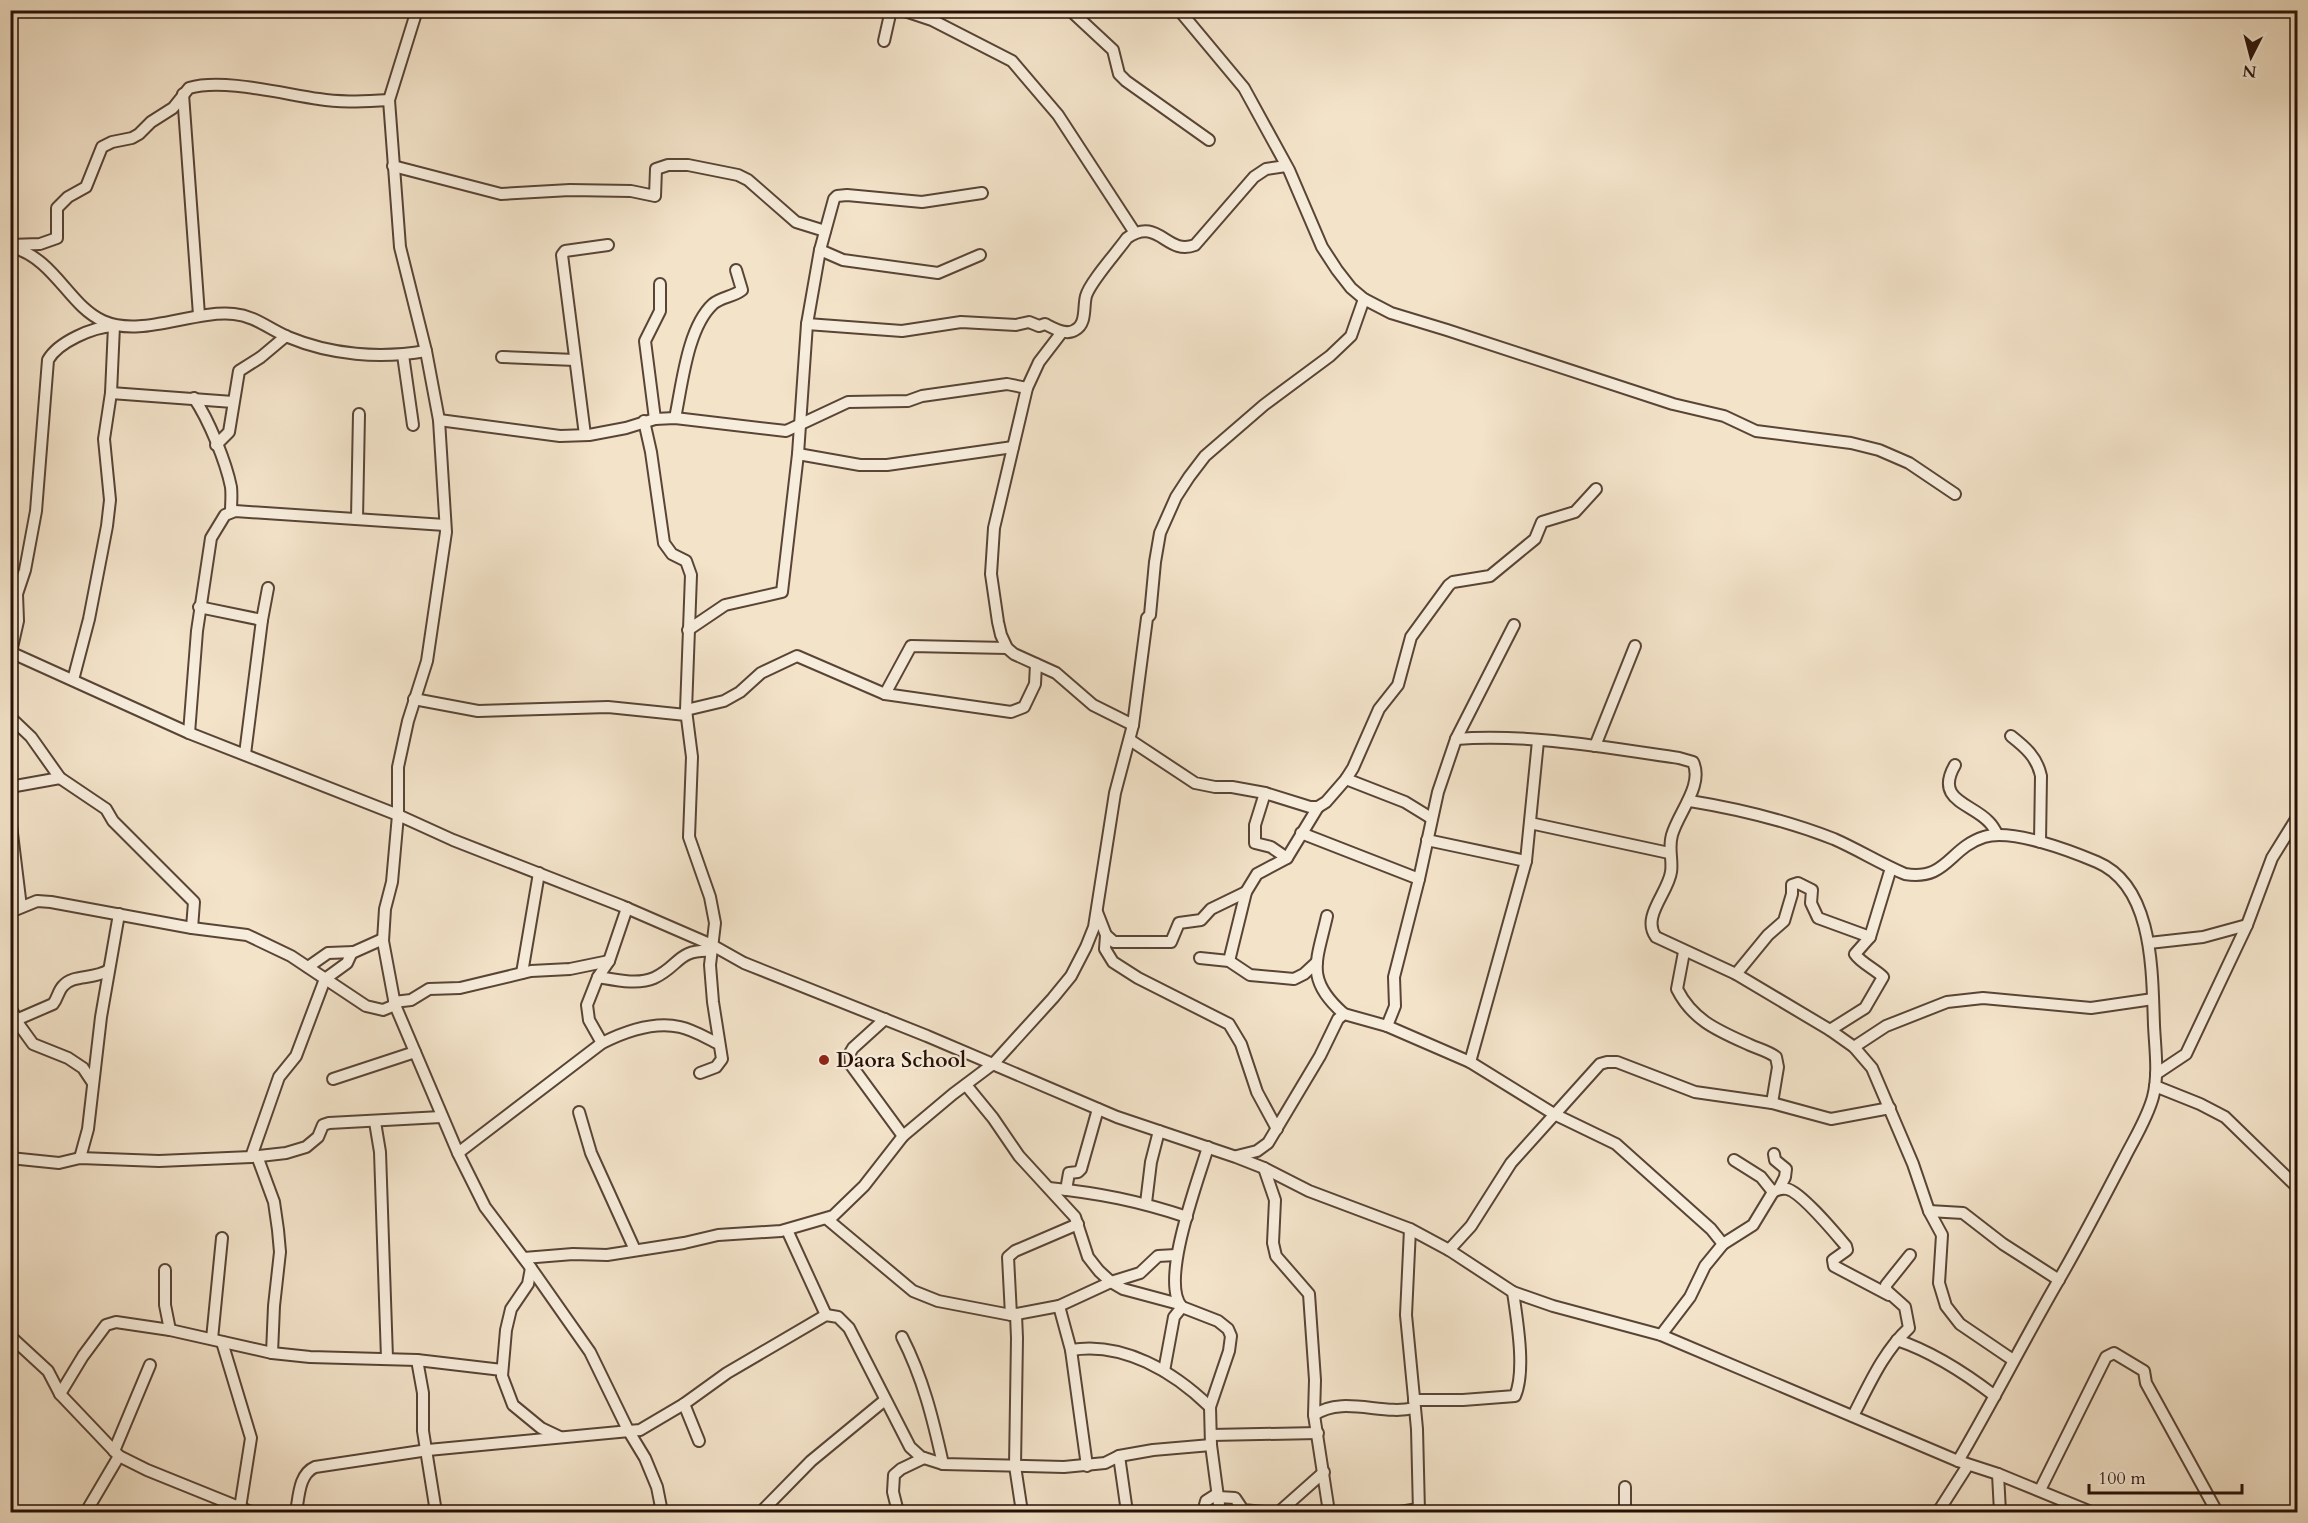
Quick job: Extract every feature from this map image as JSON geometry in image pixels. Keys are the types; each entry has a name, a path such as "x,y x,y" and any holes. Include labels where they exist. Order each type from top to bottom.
{"street":[{"path":"417,10 389,100 400,247 426,351 439,420 446,525 427,661 414,699 398,767 398,815 392,882 385,909 383,939 394,1004 458,1153 485,1207 590,1352 628,1430 645,1458 657,1487 662,1512"},
{"path":"884,40 891,10"},
{"path":"902,10 932,20 1012,61 1058,115 1135,233"},
{"path":"1070,10 1113,50 1119,74 1126,81 1209,140"},
{"path":"1179,10 1244,88 1286,166 1322,247 1337,270 1364,299 1416,322 1673,404 1724,416 1756,431 1851,443 1878,450 1909,463 1955,494"},
{"path":"10,246 40,244 57,238 57,208 68,197 86,187 102,147 139,134 151,122 172,108 189,88 212,85 321,100 361,102 389,100"},
{"path":"183,94 199,315"},
{"path":"393,166 501,194 570,190 632,191 655,195 656,169 676,165 706,168 744,178 796,222 825,231"},
{"path":"807,324 902,331 961,322 1016,325 1029,322 1039,326 1044,324 1062,332 1078,329 1084,318 1089,290 1127,238 1135,233 1153,232 1176,247 1195,245 1254,177 1266,169 1286,166"},
{"path":"688,630 724,605 782,592 798,454 807,324 820,250 832,202 837,196 922,202 982,193"},
{"path":"585,435 563,252 608,245"},
{"path":"10,246 21,250 47,267 89,312 102,321 117,326"},
{"path":"820,250 843,260 938,273 980,255"},
{"path":"675,418 691,343 699,322 711,305 742,290 736,270"},
{"path":"660,284 660,311 645,341 651,452 664,543 672,554 686,561 691,583 686,713 692,757 689,837 715,923 710,964 713,1002 722,1055 717,1067 700,1073"},
{"path":"524,1258 573,1254 607,1255 684,1243 718,1235 787,1230 827,1219 864,1186 903,1136 993,1064 1053,998 1071,976 1086,947 1097,912 1115,793 1133,725 1147,618 1150,615 1158,542 1176,496 1205,456 1263,405 1330,357 1351,336 1364,299"},
{"path":"426,351 403,355 333,352 286,336 248,316 234,314 199,315 134,327 117,326 87,332 59,348 48,360 36,511 16,580 18,621 11,652 189,733 627,908 744,963 885,1019 1098,1109 1236,1156 1309,1191 1410,1229 1449,1250 1513,1292 1553,1306 1661,1335 1963,1463 2040,1490 2091,1512"},
{"path":"73,680 89,619 107,526 110,500 104,439 117,326"},
{"path":"1062,332 1039,362 1027,388 994,528 991,559 1000,635 1007,648 1022,660 1056,673 1093,705 1133,725"},
{"path":"216,446 230,432 239,371 261,357 286,336"},
{"path":"403,355 413,424"},
{"path":"502,357 575,360"},
{"path":"439,420 560,436 610,432 649,420 675,418 780,431 792,429 848,402 908,401 922,396 1007,384 1027,388"},
{"path":"111,393 233,402"},
{"path":"194,398 202,409 224,461 231,489 231,511"},
{"path":"357,519 359,414"},
{"path":"798,454 860,465 887,465 1013,447"},
{"path":"1229,962 1246,892 1257,874 1287,858 1318,807 1326,802 1346,779 1379,709 1398,685 1411,637 1449,585 1453,582 1490,576 1535,539 1542,522 1575,512 1596,489"},
{"path":"189,733 200,607 211,538 221,519 231,511 446,525"},
{"path":"245,754 268,588"},
{"path":"200,607 262,620"},
{"path":"1387,1026 1395,1006 1394,977 1419,879 1431,818 1456,739 1514,625"},
{"path":"885,694 911,646 1007,648"},
{"path":"1594,746 1635,646"},
{"path":"414,699 478,711 608,707 686,713 724,701 740,692 761,673 797,656 885,694 1011,712 1024,707 1035,684 1036,664"},
{"path":"10,717 31,737 60,778 106,810 113,821 194,902 192,928"},
{"path":"2011,736 2025,747 2039,767 2041,776 2040,842"},
{"path":"1456,739 1480,738 1594,746 1693,762 1695,772 1690,801 1681,810 1672,835 1669,853 1671,871 1650,924 1651,930 1656,937 1736,974 1830,1030 1854,1047 1872,1068 1913,1164 1929,1210 1942,1235 1939,1283 1946,1306 1960,1324 2013,1360"},
{"path":"1130,740 1195,783 1265,793 1310,807 1318,807"},
{"path":"1470,1062 1526,861 1538,741"},
{"path":"1955,765 1949,782 1956,800 1989,821 1997,834"},
{"path":"10,787 60,778"},
{"path":"1346,779 1405,801 1431,818"},
{"path":"1265,793 1255,825 1256,843 1270,847 1287,858"},
{"path":"1690,801 1759,815 1795,826 1836,840 1905,874 1929,875 1971,842 1997,834 2040,842 2098,862 2120,876 2127,885 2142,917 2149,943 2156,1074 2148,1111 2104,1199 2013,1360 1938,1512"},
{"path":"2156,1074 2186,1054 2247,925 2272,858 2298,816"},
{"path":"1530,823 1669,853"},
{"path":"11,825 16,910 37,901 51,902 192,928 247,935 291,956 375,1009 383,1010 394,1004 411,1000 429,989 460,988 522,972 570,969 609,961"},
{"path":"1301,833 1419,879"},
{"path":"1427,840 1526,861"},
{"path":"1830,1030 1866,1008 1883,977 1855,955 1855,952 1870,937 1892,868"},
{"path":"522,972 539,873"},
{"path":"1736,974 1768,935 1784,921 1792,894 1792,885 1798,883 1812,890 1811,903 1818,918 1870,937"},
{"path":"1106,935 1114,942 1120,943 1171,942 1179,923 1201,920 1210,909 1246,892"},
{"path":"602,1043 589,1020 587,1011 598,977 609,961 627,908"},
{"path":"1097,912 1106,935 1105,949 1113,962 1138,978 1229,1024 1241,1044 1257,1092 1277,1129"},
{"path":"80,1158 87,1138 109,969 119,914"},
{"path":"1327,916 1316,977 1330,1000 1344,1014 1387,1026 1470,1062 1554,1114 1602,1137 1624,1151 1711,1229 1723,1244"},
{"path":"2149,943 2203,937 2247,925"},
{"path":"308,967 328,953 352,952 383,939"},
{"path":"598,977 624,981 649,980 689,952 712,948"},
{"path":"1684,951 1677,989 1689,1009 1712,1027 1776,1057 1778,1067 1772,1103"},
{"path":"272,1353 279,1241 277,1215 254,1156 255,1141 279,1077 296,1056 325,979 347,963 352,952"},
{"path":"1200,958 1229,962 1250,975 1294,979 1304,974 1317,962"},
{"path":"16,1020 53,1004 61,987 69,981 100,975 109,969"},
{"path":"1854,1047 1886,1026 1947,1002 1983,998 2091,1008 2153,999"},
{"path":"10,1007 33,1044 76,1063 88,1073 93,1083"},
{"path":"1236,1156 1262,1148 1277,1129 1320,1056 1338,1019 1344,1014"},
{"path":"885,1019 853,1048 850,1059 851,1065 903,1136"},
{"path":"458,1153 602,1043 623,1033 671,1026 691,1030 719,1044"},
{"path":"333,1079 415,1052"},
{"path":"1449,1250 1471,1226 1511,1163 1600,1064 1617,1062 1695,1092 1772,1103 1831,1119 1890,1108"},
{"path":"966,1085 1019,1156 1075,1217 1088,1257 1111,1282 1133,1292 1180,1306 1218,1322 1228,1329 1231,1336 1229,1351 1210,1407 1211,1440 1220,1512"},
{"path":"2155,1086 2191,1100 2225,1118 2298,1188"},
{"path":"1066,1190 1069,1173 1081,1170 1098,1109"},
{"path":"579,1112 591,1153 635,1250"},
{"path":"10,1158 59,1163 80,1158 159,1161 286,1153 306,1147 318,1137 323,1125 441,1117"},
{"path":"375,1122 380,1152 387,1358"},
{"path":"1146,1203 1151,1162 1159,1131"},
{"path":"1164,1371 1174,1317 1180,1306 1175,1293 1176,1255 1208,1147"},
{"path":"1661,1335 1690,1297 1705,1266 1723,1244 1753,1225 1785,1177 1786,1169 1775,1160 1774,1154"},
{"path":"1734,1160 1761,1176 1776,1190"},
{"path":"1264,1168 1275,1200 1273,1243 1276,1257 1309,1294 1316,1380 1314,1415 1329,1512"},
{"path":"1049,1188 1096,1192 1146,1203 1187,1217"},
{"path":"1776,1190 1785,1188 1798,1194 1847,1247 1846,1252 1833,1260 1834,1266 1889,1295 1905,1307 1907,1312 1909,1329 1897,1340 1880,1364 1853,1416"},
{"path":"1929,1210 1963,1214 2003,1244 2059,1280"},
{"path":"827,1219 913,1291 938,1301 1013,1315 1059,1306 1111,1282 1144,1271 1158,1256 1176,1255"},
{"path":"1022,1512 1015,1466 1014,1410 1017,1338 1008,1257 1015,1251 1078,1224"},
{"path":"1400,1512 1419,1511 1419,1477 1406,1315 1410,1229"},
{"path":"787,1230 826,1315"},
{"path":"222,1238 217,1340 251,1438 240,1508"},
{"path":"1889,1295 1886,1286 1910,1255"},
{"path":"531,1268 528,1284 511,1309 506,1330 502,1370 505,1386 513,1405 542,1428 566,1438"},
{"path":"165,1270 165,1305 170,1330"},
{"path":"1314,1415 1330,1407 1398,1410 1414,1404 1515,1396 1519,1373 1519,1329 1513,1292"},
{"path":"1059,1306 1071,1350 1087,1466"},
{"path":"296,1512 303,1478 307,1470 315,1467 428,1450 639,1430 684,1404 727,1373 826,1315 838,1317 849,1328 914,1453 943,1464 1087,1466 1111,1461 1119,1456 1211,1440 1318,1433"},
{"path":"60,1394 83,1356 106,1325 117,1322 170,1330 272,1353 310,1357 417,1360 502,1370"},
{"path":"10,1336 48,1371 60,1394 117,1454 147,1470 251,1512"},
{"path":"902,1337 929,1403 943,1464"},
{"path":"1897,1340 1913,1345 1962,1371 1995,1396"},
{"path":"1071,1350 1089,1347 1109,1349 1164,1371 1179,1380 1210,1407"},
{"path":"2040,1490 2106,1356 2115,1353 2144,1371 2146,1383 2217,1512"},
{"path":"417,1360 423,1393 423,1431 428,1450 436,1512"},
{"path":"86,1512 117,1454 150,1365"},
{"path":"761,1512 811,1461 885,1400"},
{"path":"684,1404 699,1441"},
{"path":"1119,1456 1127,1512"},
{"path":"898,1512 893,1492 894,1475 901,1468 924,1458"},
{"path":"1279,1512 1323,1472"},
{"path":"1998,1474 2000,1512"},
{"path":"1625,1512 1626,1487"},
{"path":"1203,1512 1206,1501 1218,1495 1235,1498 1244,1510 1264,1512"}],"place":[{"name":"Daora School","path":"824,1060"}]}
